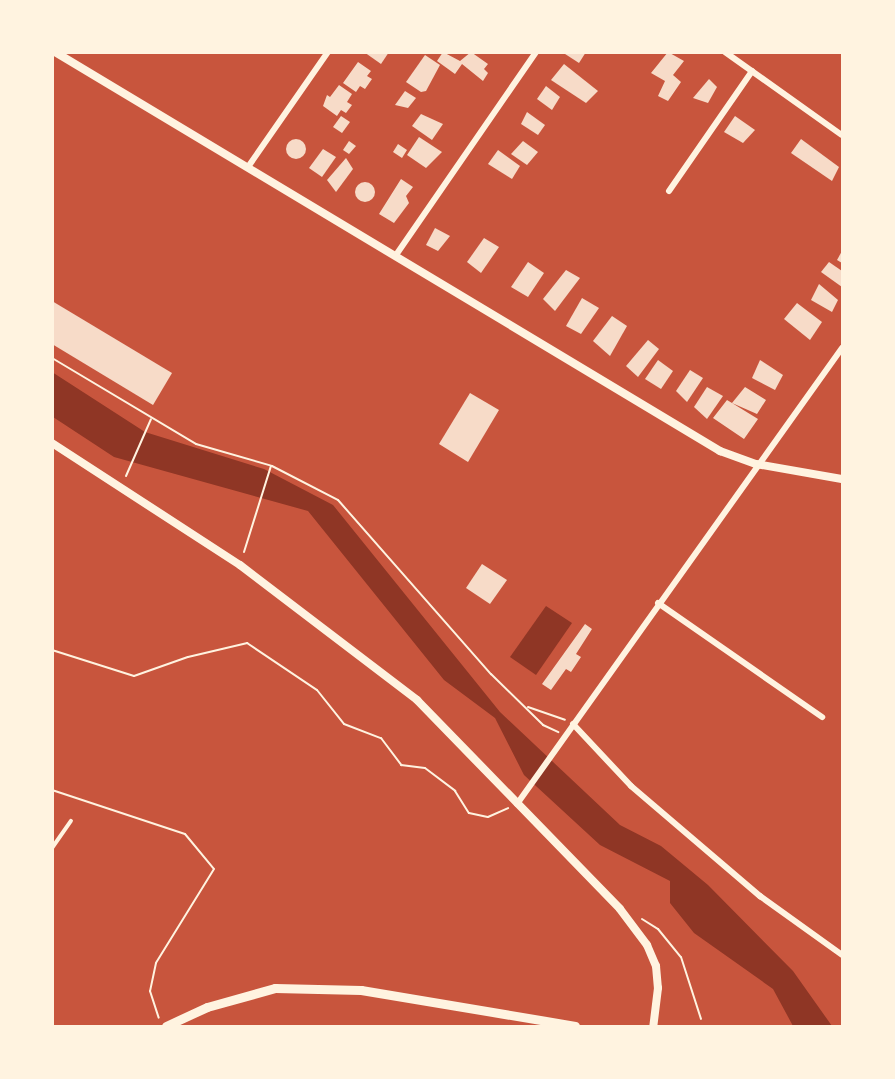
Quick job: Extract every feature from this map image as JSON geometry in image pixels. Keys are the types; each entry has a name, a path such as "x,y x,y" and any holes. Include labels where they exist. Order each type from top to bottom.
{"main road":[{"path":"164,1026 207,1007 275,988 361,990 575,1026"}],"street":[{"path":"55,52 396,255 720,452 756,464 843,478"},
{"path":"248,167 328,52"},
{"path":"396,255 536,52"},
{"path":"725,52 843,135"},
{"path":"669,191 752,71"},
{"path":"517,804 756,464 843,348"},
{"path":"52,443 240,565 417,700 620,909 647,945 656,966 658,988 654,1026"},
{"path":"658,603 822,717"},
{"path":"573,724 648,801 760,896 843,956"}],"lane":[{"path":"52,848 71,821"}],"path":[{"path":"52,358 196,444 272,466 338,500 491,674 543,725 552,728"},
{"path":"126,476 151,419"},
{"path":"244,552 272,466"},
{"path":"52,650 134,676 188,657 247,643 317,690 344,724 381,738 401,765 425,768 455,790 469,813 488,817 517,804"},
{"path":"527,707 552,712 573,724"},
{"path":"52,790 185,834 214,869 156,963 150,991 164,1026"},
{"path":"641,919 658,929 681,957 701,1019"}],"shaded area":[{"path":"52,372 145,432 264,469 333,505 500,712 620,825 661,846 708,885 793,971 832,1026 793,1026 773,989 694,933 670,903 670,881 600,845 524,775 495,718 444,680 308,511 114,457 53,417"},
{"path":"546,606 572,623 536,675 510,657"}],"building":[{"path":"364,52 389,52 381,64"},
{"path":"443,52 460,61 471,52 488,64 484,69 488,73 483,81 462,64 455,74 437,61"},
{"path":"562,52 586,52 579,63"},
{"path":"668,52 684,61 673,75 681,82 668,101 658,96 665,81 651,73"},
{"path":"425,55 440,65 426,91 421,92 406,82"},
{"path":"358,62 371,71 367,76 372,79 365,89 360,86 356,92 343,83"},
{"path":"564,64 598,91 586,103 551,80"},
{"path":"709,79 717,87 708,103 693,98"},
{"path":"339,85 352,94 347,102 352,105 346,113 341,110 337,116 323,106 327,95 330,97"},
{"path":"546,86 560,97 552,110 537,99"},
{"path":"405,91 416,98 408,108 395,105"},
{"path":"527,112 545,125 538,135 521,124"},
{"path":"421,114 443,124 432,140 412,126"},
{"path":"341,116 350,122 342,133 333,127"},
{"path":"735,116 755,130 743,143 724,132"},
{"path":"419,137 442,152 426,168 407,155"},
{"path":"296,139 303,142 306,149 303,156 296,159 289,156 286,149 289,142"},
{"path":"801,139 839,167 832,181 791,153"},
{"path":"349,141 356,146 349,154 343,150"},
{"path":"523,141 538,152 527,165 511,154"},
{"path":"398,144 407,150 402,158 393,152"},
{"path":"323,149 336,157 322,177 309,168"},
{"path":"498,150 520,166 512,179 488,164"},
{"path":"346,158 353,169 336,192 327,180"},
{"path":"401,179 413,187 406,196 409,203 394,223 379,214"},
{"path":"365,182 372,185 375,192 372,199 365,202 358,199 355,192 358,185"},
{"path":"435,228 450,236 438,251 426,245"},
{"path":"484,238 499,247 481,273 467,262"},
{"path":"842,251 842,263 837,260"},
{"path":"528,262 544,273 528,297 511,287"},
{"path":"829,262 842,271 842,287 821,272"},
{"path":"566,270 580,278 555,311 543,299"},
{"path":"819,284 838,300 832,312 811,300"},
{"path":"582,298 599,308 581,334 566,326"},
{"path":"52,301 172,373 153,405 52,344"},
{"path":"797,303 822,322 810,340 784,319"},
{"path":"612,316 627,326 610,356 593,341"},
{"path":"648,340 659,349 638,377 626,366"},
{"path":"658,360 673,371 661,389 645,379"},
{"path":"760,360 783,375 775,390 752,378"},
{"path":"690,370 703,378 687,402 676,391"},
{"path":"707,387 723,396 707,419 694,407"},
{"path":"745,387 766,400 757,414 732,403"},
{"path":"470,393 499,410 468,462 439,444"},
{"path":"727,400 758,419 744,439 713,418"},
{"path":"482,564 507,580 490,604 466,588"},
{"path":"585,624 592,629 576,654 581,657 571,672 566,669 551,690 542,684"}]}
